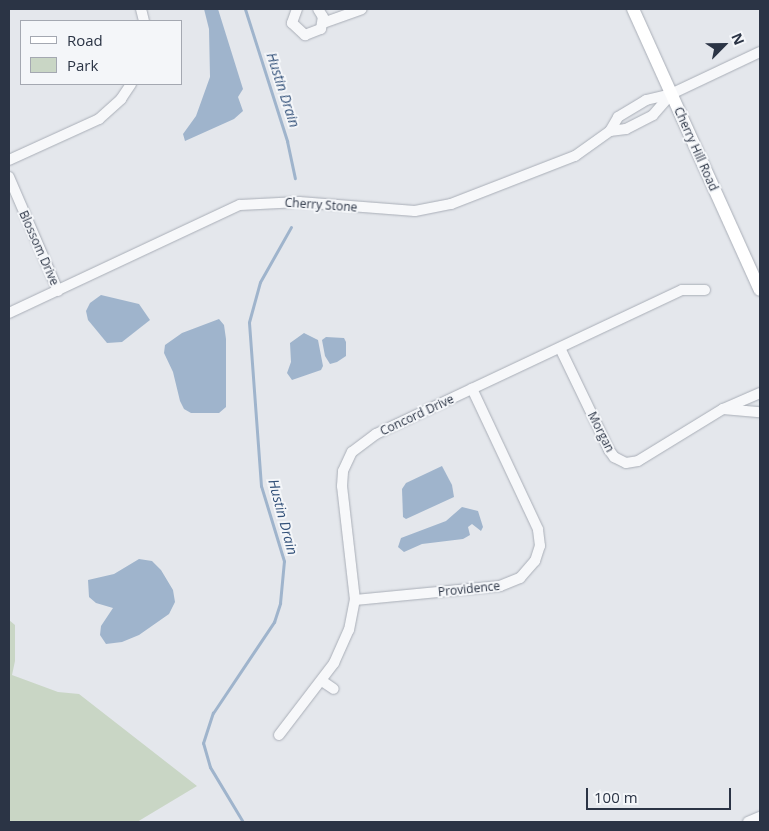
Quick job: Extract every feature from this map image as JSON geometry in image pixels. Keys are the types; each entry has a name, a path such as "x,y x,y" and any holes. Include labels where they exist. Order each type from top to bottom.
{"main road":[{"name":"Cherry Hill Road","path":"633,9 760,290"}],"street":[{"path":"297,9 292,23 299,33 311,35 323,23 362,9"},
{"path":"318,9 323,23"},
{"path":"672,94 760,52"},
{"path":"9,160 98,119 121,99 130,85"},
{"name":"Cherry Stone","path":"9,313 240,205 299,202 398,211 439,207 575,156 610,131 618,117 646,100 672,94"},
{"name":"Cherry Stone","path":"610,131 626,129 653,115 672,94"},
{"name":"Blossom Drive","path":"9,177 58,290"},
{"name":"Concord Drive","path":"279,735 322,681 344,646 356,600 342,486 346,462 367,438 682,290 705,290"},
{"name":"Morgan","path":"560,348 609,450 620,461 638,460 723,409 760,393"},
{"name":"Providence","path":"356,600 500,586 520,578 536,561 540,546 538,529 472,389"},
{"path":"723,409 760,412"},
{"path":"322,681 334,689"},
{"path":"748,822 760,817"}],"green space":[{"path":"9,620 15,625 15,661 12,675 58,692 79,694 197,786 137,822 9,822"}],"water":[{"path":"204,9 218,9 243,89 238,97 243,111 234,119 185,141 183,134 196,116 210,77 209,29"},
{"path":"101,295 139,304 150,320 122,342 107,343 88,320 86,311 90,303"},
{"path":"219,319 224,325 226,339 226,407 219,413 191,413 184,409 180,401 173,372 164,353 165,345 182,333"},
{"path":"304,333 318,340 323,366 321,370 292,380 287,373 291,362 290,343"},
{"path":"326,337 344,338 346,342 346,356 330,364 325,356 322,340"},
{"path":"442,466 452,485 454,497 406,519 403,517 402,489 406,483"},
{"path":"462,507 478,511 483,527 481,531 472,524 468,527 470,535 463,539 422,544 404,552 398,547 401,538 446,521"},
{"path":"139,559 152,561 161,570 173,590 175,602 169,614 139,635 122,642 106,644 100,635 101,626 113,608 96,603 89,597 88,580 114,574"}],"waterway":[{"name":"Hustin Drain","path":"245,9 287,141 295,178"},
{"name":"Hustin Drain","path":"243,822 210,767 203,743 213,713 274,622 280,603 284,561 261,486 249,322 260,282 291,227"}]}
